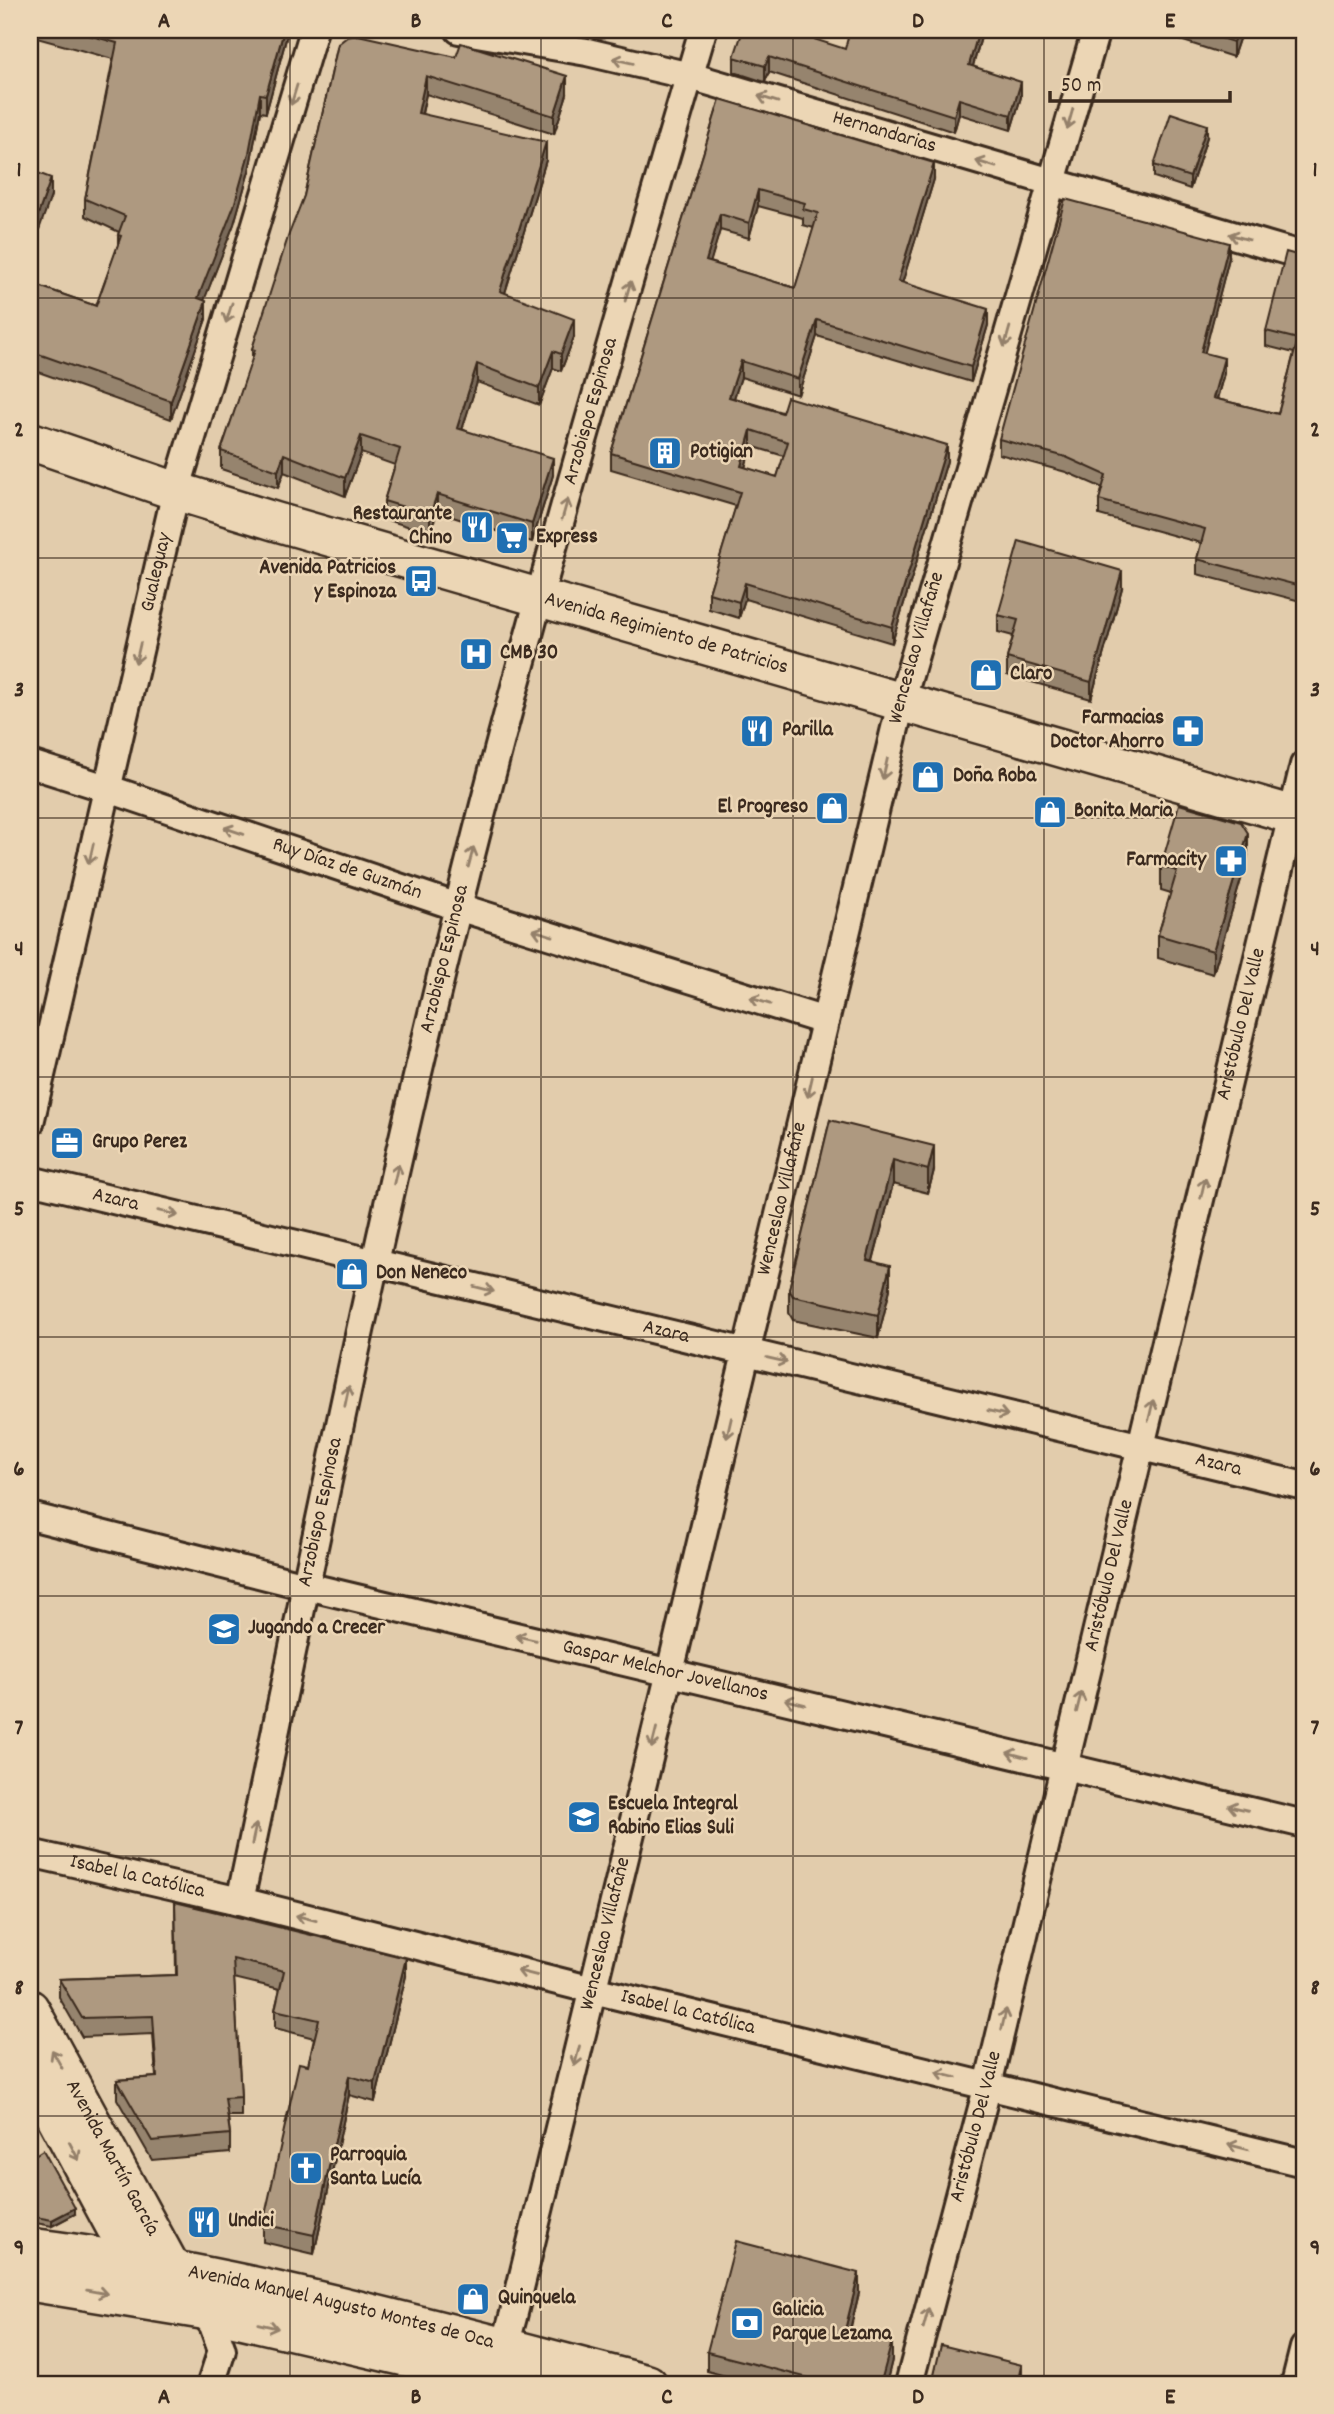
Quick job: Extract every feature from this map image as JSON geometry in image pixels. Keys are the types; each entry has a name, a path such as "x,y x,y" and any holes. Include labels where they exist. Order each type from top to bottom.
{"main road":[{"name":"Avenida Regimiento de Patricios","path":"30,440 176,491 1298,817"},
{"name":"Avenida Martín García","path":"30,2009 172,2269 202,2309"},
{"name":"Avenida Martín García","path":"30,2069 115,2227 172,2269"},
{"name":"Avenida Manuel Augusto Montes de Oca","path":"30,2247 172,2269 274,2290 508,2369"},
{"name":"Avenida Manuel Augusto Montes de Oca","path":"30,2282 202,2309 508,2369 648,2384"}],"street":[{"name":"Gualeguay","path":"30,1123 176,491 314,30"},
{"name":"Hernandarias","path":"459,30 587,52 690,76 1304,256"},
{"name":"Arzobispo Espinosa","path":"240,1901 375,1262 458,907 539,598 704,30"},
{"name":"Wenceslao Villafañe","path":"508,2369 593,1990 901,703 1096,30"},
{"name":"Ruy Díaz de Guzmán","path":"30,764 458,907 825,1021"},
{"name":"Aristóbulo Del Valle","path":"909,2384 988,2085 1063,1766 1298,817 1304,765"},
{"name":"Azara","path":"30,1180 1304,1486"},
{"name":"Gaspar Melchor Jovellanos","path":"30,1516 306,1586 1304,1824"},
{"name":"Isabel la Católica","path":"30,1853 240,1901 1304,2163"},
{"path":"202,2309 222,2350 211,2384"},
{"path":"1296,2384 1304,2348"}],"building":[{"path":"71,30 284,30 266,95 260,94 249,153 234,206 198,298 206,301 171,401 30,351 30,283 96,306 121,236 118,235 125,216 85,199 117,43"},
{"path":"743,30 786,30 845,49 850,30 979,30 969,65 1021,82 1011,115 959,99 954,116 769,57 765,66 734,57"},
{"path":"1196,30 1237,30 1233,42"},
{"path":"358,35 456,57 461,43 567,76 554,116 426,76 418,113 546,142 500,291 574,319 561,354 553,351 539,388 477,364 457,428 553,458 532,524 437,494 430,515 384,501 400,449 361,436 345,478 284,454 278,471 221,451 255,350 252,349 289,234 304,196 338,44 347,37"},
{"path":"720,99 934,163 898,281 988,309 971,367 817,320 798,379 741,361 729,397 782,413 787,397 947,445 892,627 745,583 739,602 709,593 740,492 611,453","holes":["758,190 805,203 803,209 818,213 795,288 706,261 720,214 749,223","751,430 788,442 777,477 741,466"]},
{"path":"1171,113 1207,125 1190,177 1154,165"},
{"path":"30,170 51,178 30,237"},
{"path":"1065,199 1229,243 1201,352 1224,358 1213,398 1278,414 1298,339 1266,331 1286,252 1304,257 1304,587 1197,559 1205,529 1099,500 1106,475 1066,457 999,439"},
{"path":"1019,541 1122,571 1091,682 1007,658 1018,620 998,615"},
{"path":"1179,804 1241,822 1248,833 1213,951 1158,935 1177,871 1161,866"},
{"path":"830,1120 934,1146 928,1170 893,1160 867,1260 890,1266 878,1315 793,1296 789,1289"},
{"path":"175,1902 406,1958 375,2083 349,2076 314,2235 263,2224 299,2063 308,2065 319,2020 275,2010 284,1971 233,1959 241,2097 225,2098 230,2134 152,2141 117,2080 157,2077 153,2016 82,2018 59,1979 177,1975"},
{"path":"43,2150 75,2208 52,2220 30,2216 30,2158"},
{"path":"736,2241 859,2273 845,2330 892,2341 882,2378 874,2384 832,2384 707,2352"},
{"path":"941,2345 1022,2365 1018,2384 932,2384"}],"place":[{"name":"Potigian","path":"665,453"},
{"name":"Restaurante Chino","path":"477,527"},
{"name":"Express","path":"512,538"},
{"name":"Avenida Patricios y Espinoza","path":"421,581"},
{"name":"CMB 30","path":"476,654"},
{"name":"Claro","path":"986,675"},
{"name":"Parilla","path":"757,731"},
{"name":"Farmacias Doctor Ahorro","path":"1188,731"},
{"name":"Doña Roba","path":"928,777"},
{"name":"El Progreso","path":"832,808"},
{"name":"Bonita Maria","path":"1050,812"},
{"name":"Farmacity","path":"1231,861"},
{"name":"Grupo Perez","path":"67,1143"},
{"name":"Don Neneco","path":"352,1274"},
{"name":"Jugando a Crecer","path":"224,1629"},
{"name":"Escuela Integral Rabino Elias Suli","path":"584,1817"},
{"name":"Parroquia Santa Lucía","path":"306,2168"},
{"name":"Undici","path":"204,2222"},
{"name":"Quinquela","path":"473,2299"},
{"name":"Galicia Parque Lezama","path":"747,2323"}]}
